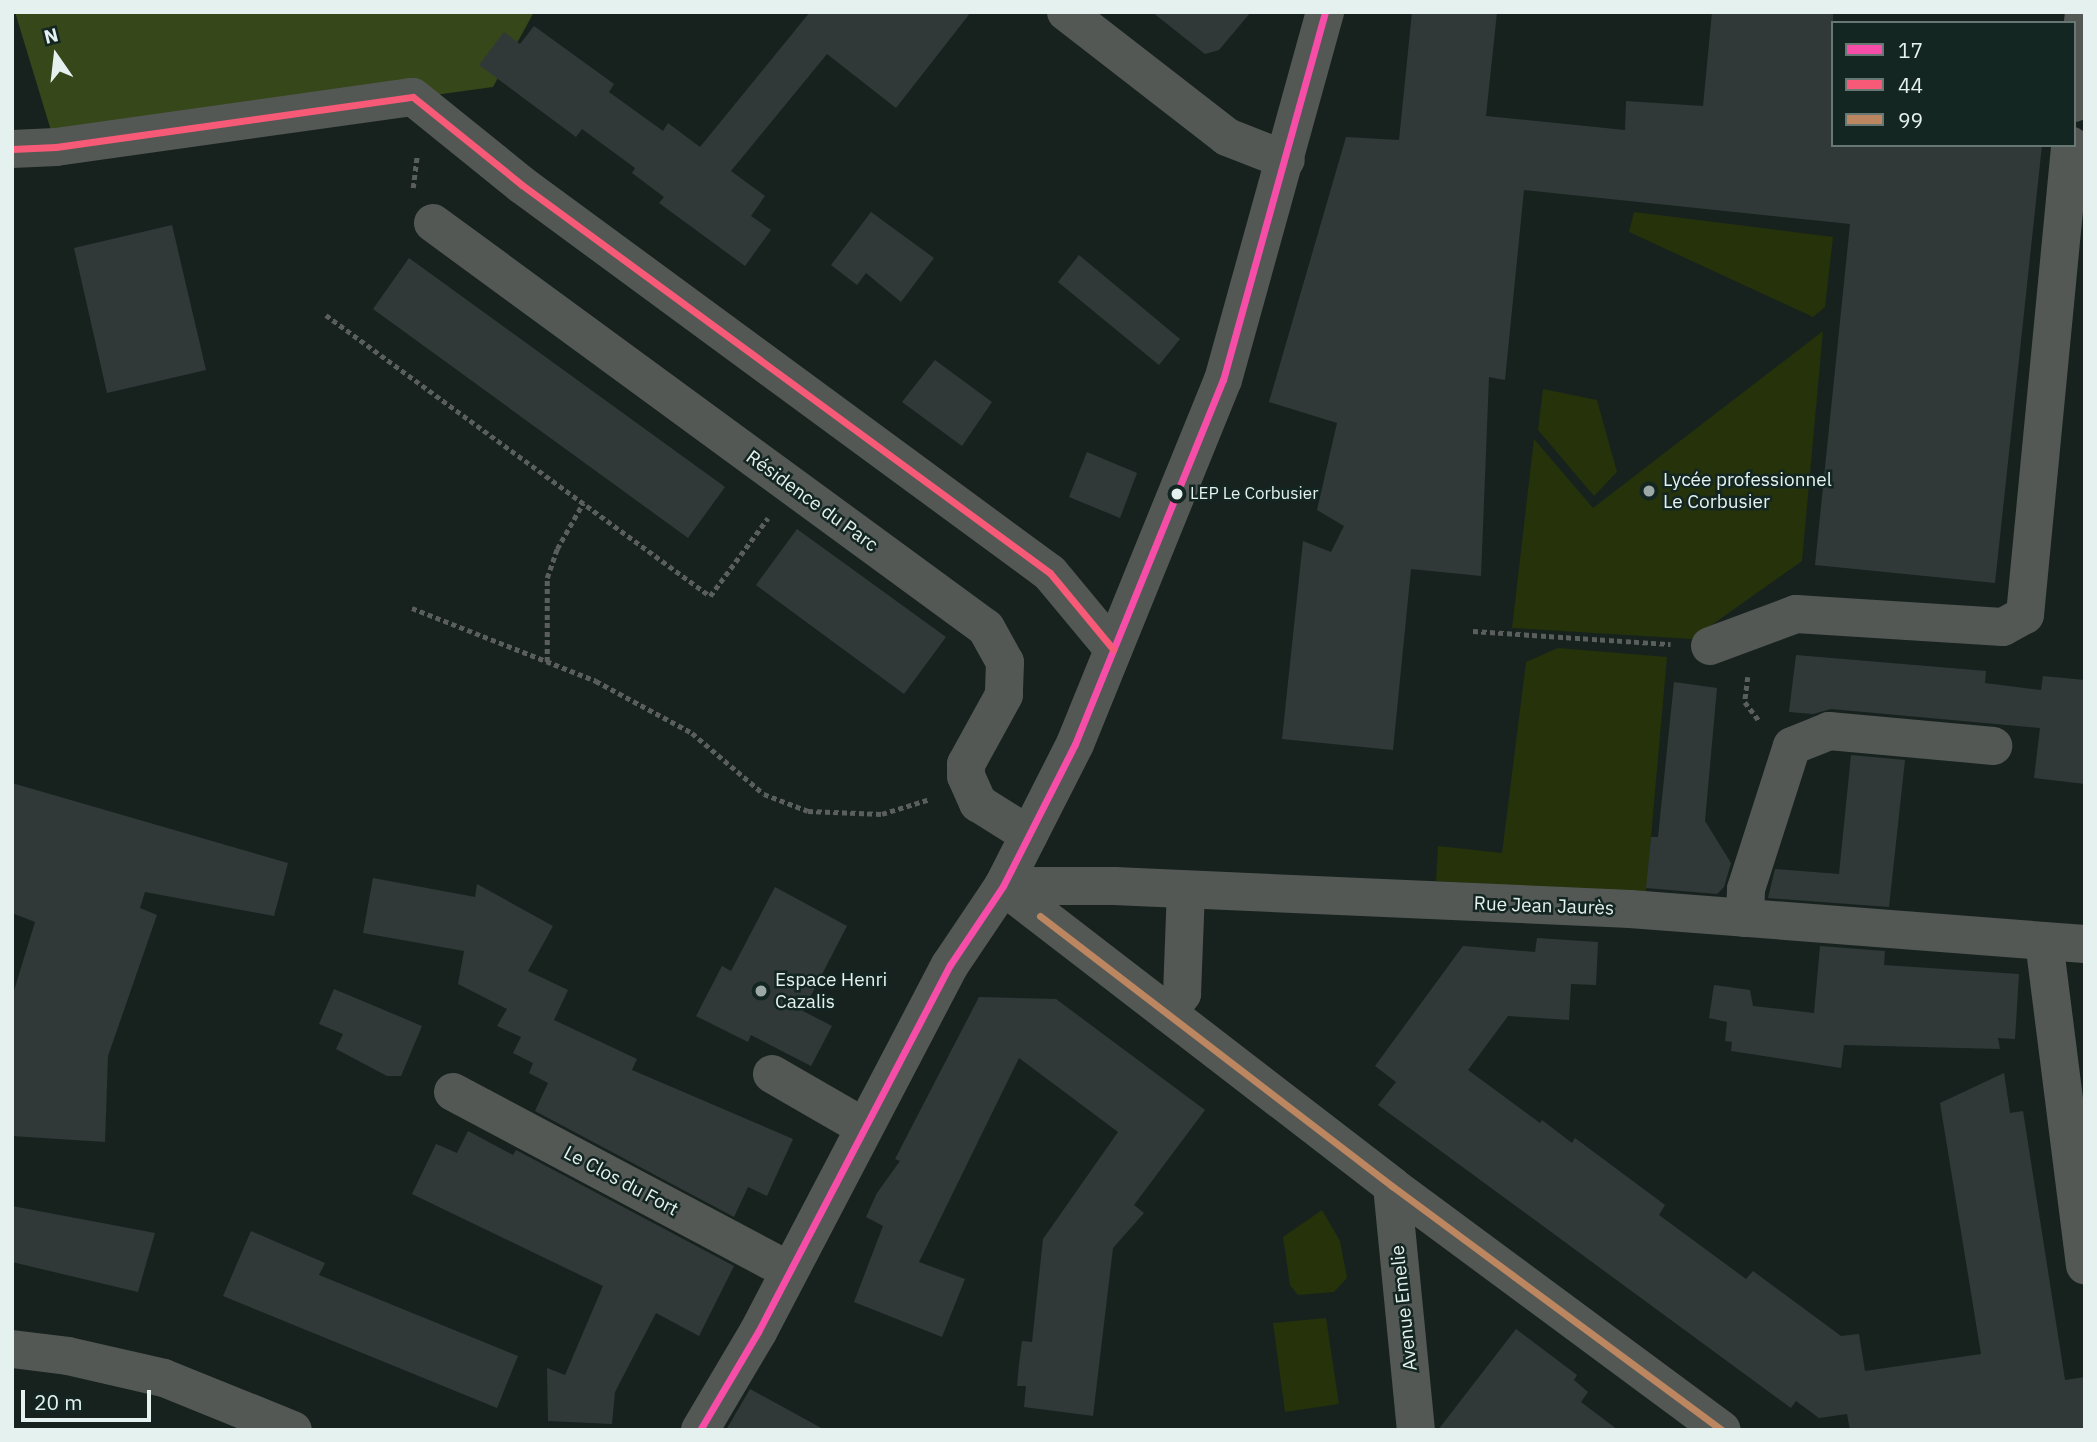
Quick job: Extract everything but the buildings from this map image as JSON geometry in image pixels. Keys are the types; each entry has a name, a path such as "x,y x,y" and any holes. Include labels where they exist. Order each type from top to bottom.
{"street":[{"path":"1066,12 1227,137 1286,160"},
{"path":"700,1430 789,1271 862,1126 950,965 1003,886 1075,744 1223,380 1325,12"},
{"path":"2076,85 2084,12"},
{"path":"12,149 56,147 414,97 522,185 1050,573 1113,649"},
{"path":"1710,646 1796,614 2003,627 2025,615 2070,147"},
{"name":"Résidence du Parc","path":"433,223 986,628 998,644 1005,662 1004,695 966,764 968,786"},
{"path":"1745,918 1745,889 1792,746 1829,731 1993,746"},
{"path":"968,786 978,803 1030,835"},
{"path":"1003,886 1392,1186 1722,1430"},
{"name":"Rue Jean Jaurès","path":"1003,886 1186,890 1745,918 2085,944"},
{"path":"1168,1013 1182,994 1186,890"},
{"path":"2044,941 2085,1265"},
{"path":"772,1074 862,1126"},
{"name":"Le Clos du Fort","path":"453,1092 789,1271"},
{"name":"Avenue Emelie","path":"1392,1186 1416,1430"},
{"path":"12,1349 68,1356 164,1378 293,1430"}],"path":[{"path":"428,109 412,198 433,223"},
{"path":"326,315 710,596 792,486"},
{"path":"547,662 547,578 557,549 583,503"},
{"path":"412,608 596,681 692,733 764,794 807,811 882,814 968,786"},
{"path":"1473,631 1710,646"},
{"path":"1745,702 1748,670"}],"green space":[{"path":"15,12 534,12 493,87 56,147"},
{"path":"1634,212 1833,237 1825,307 1813,317 1629,232"},
{"path":"1823,331 1802,561 1692,639 1512,628 1534,439 1593,508"},
{"path":"1543,389 1597,400 1617,472 1594,496 1538,430"},
{"path":"1558,648 1667,657 1646,893 1436,881 1438,846 1502,853 1526,662"},
{"path":"1322,1210 1340,1241 1347,1278 1334,1292 1298,1295 1290,1285 1283,1237"},
{"path":"1326,1318 1339,1404 1285,1412 1273,1323"}],"transit line":[{"name":"17","path":"700,1430 758,1332 950,965 1003,886 1075,744 1223,380 1325,12"},
{"name":"44","path":"12,149 56,147 413,97 522,185 1050,573 1113,649"},
{"name":"99","path":"1040,916 1392,1186 1722,1430"}],"place":[{"name":"Lycée professionnel Le Corbusier","path":"1649,491"},
{"name":"LEP Le Corbusier","path":"1177,494"},
{"name":"Espace Henri Cazalis","path":"761,991"}]}
